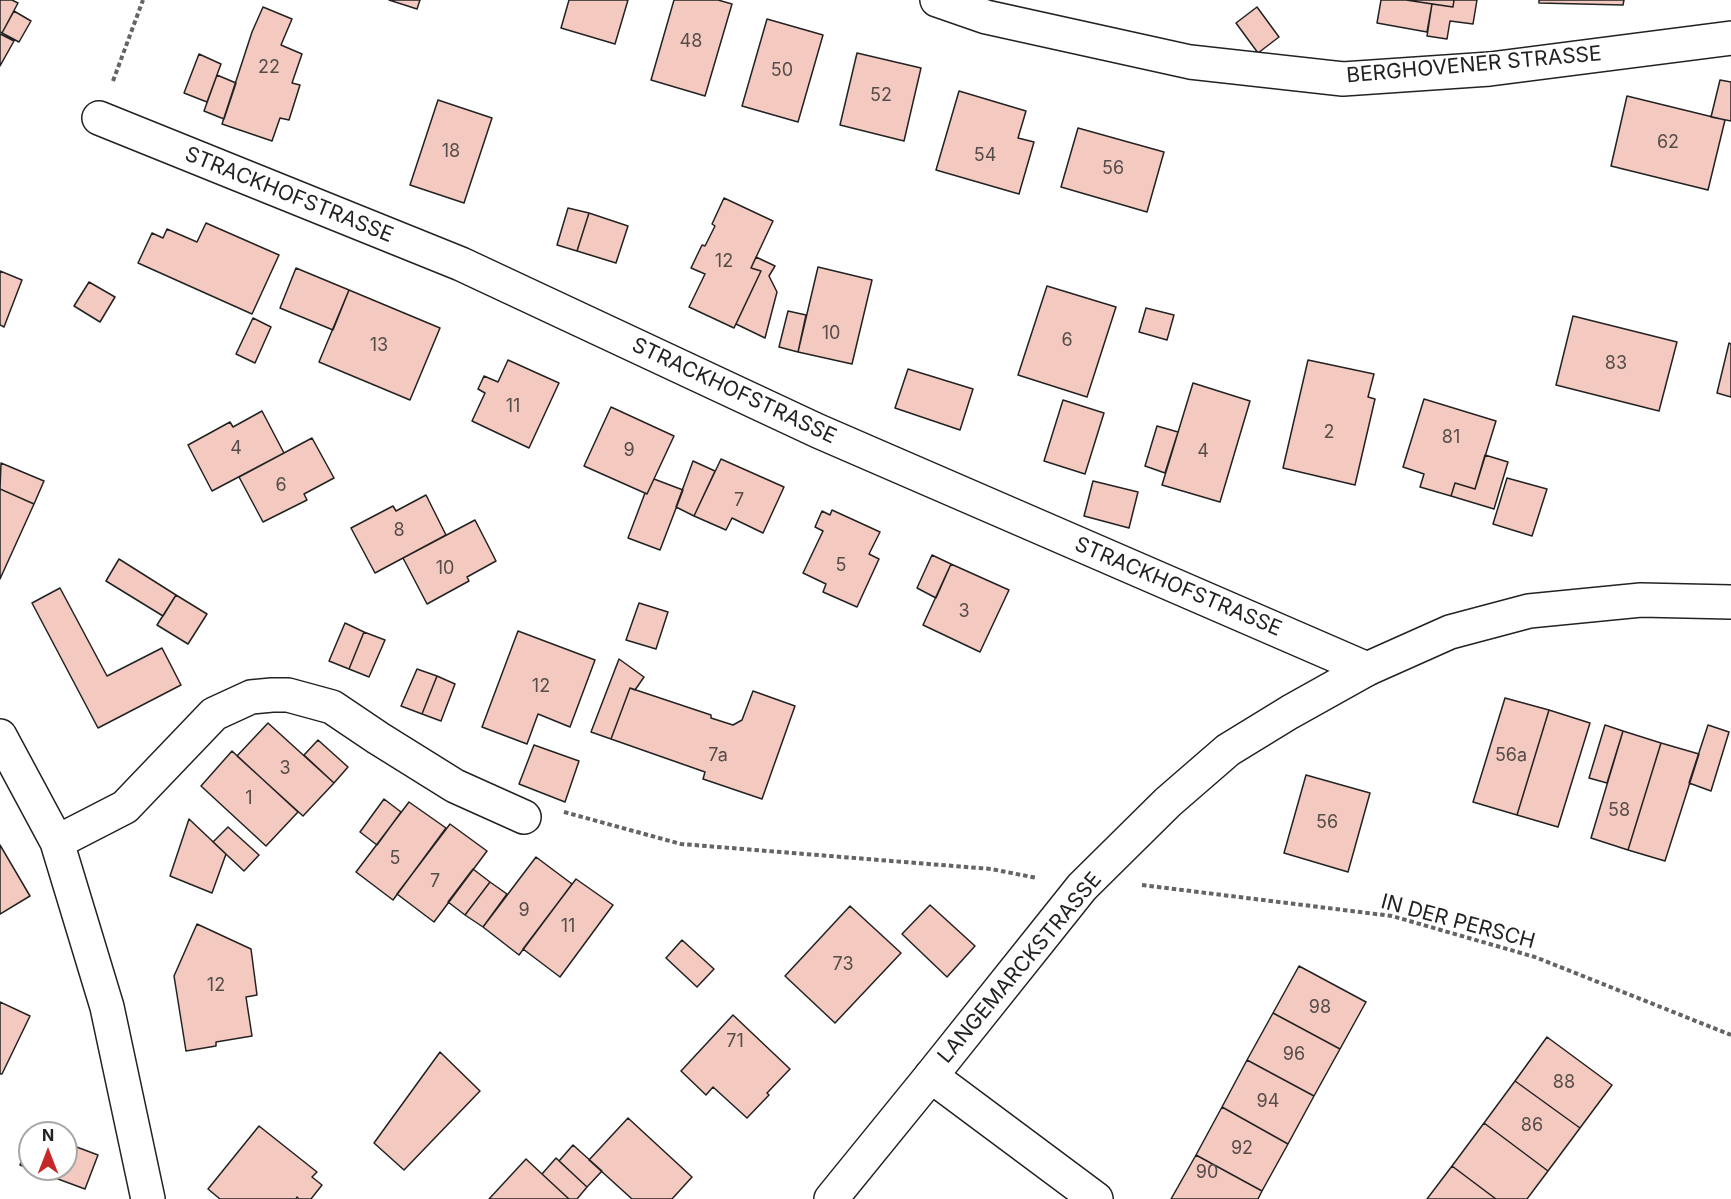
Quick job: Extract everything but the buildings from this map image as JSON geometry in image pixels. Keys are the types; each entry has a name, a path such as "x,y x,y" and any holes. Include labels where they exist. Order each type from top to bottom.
{"street":[{"name":"BERGHOVENER STRASSE","path":"937,0 986,17 1190,62 1343,79 1490,69 1731,38"},
{"name":"STRACKHOFSTRASSE","path":"99,118 461,264 818,431 1367,669"},
{"name":"LANGEMARCKSTRASSE","path":"831,1199 1087,883 1168,802 1228,750 1367,669 1450,632 1529,611 1641,600 1731,602"},
{"path":"57,842 125,807 214,714 251,697 288,694 332,707 456,786 524,817"},
{"path":"0,736 57,842 107,1007 148,1199"},
{"path":"931,1076 1096,1199"}],"path":[{"path":"99,118 143,0"},
{"name":"IN DER PERSCH","path":"524,817 557,810 681,844 991,869 1087,883 1392,916 1535,957 1731,1035"}]}
